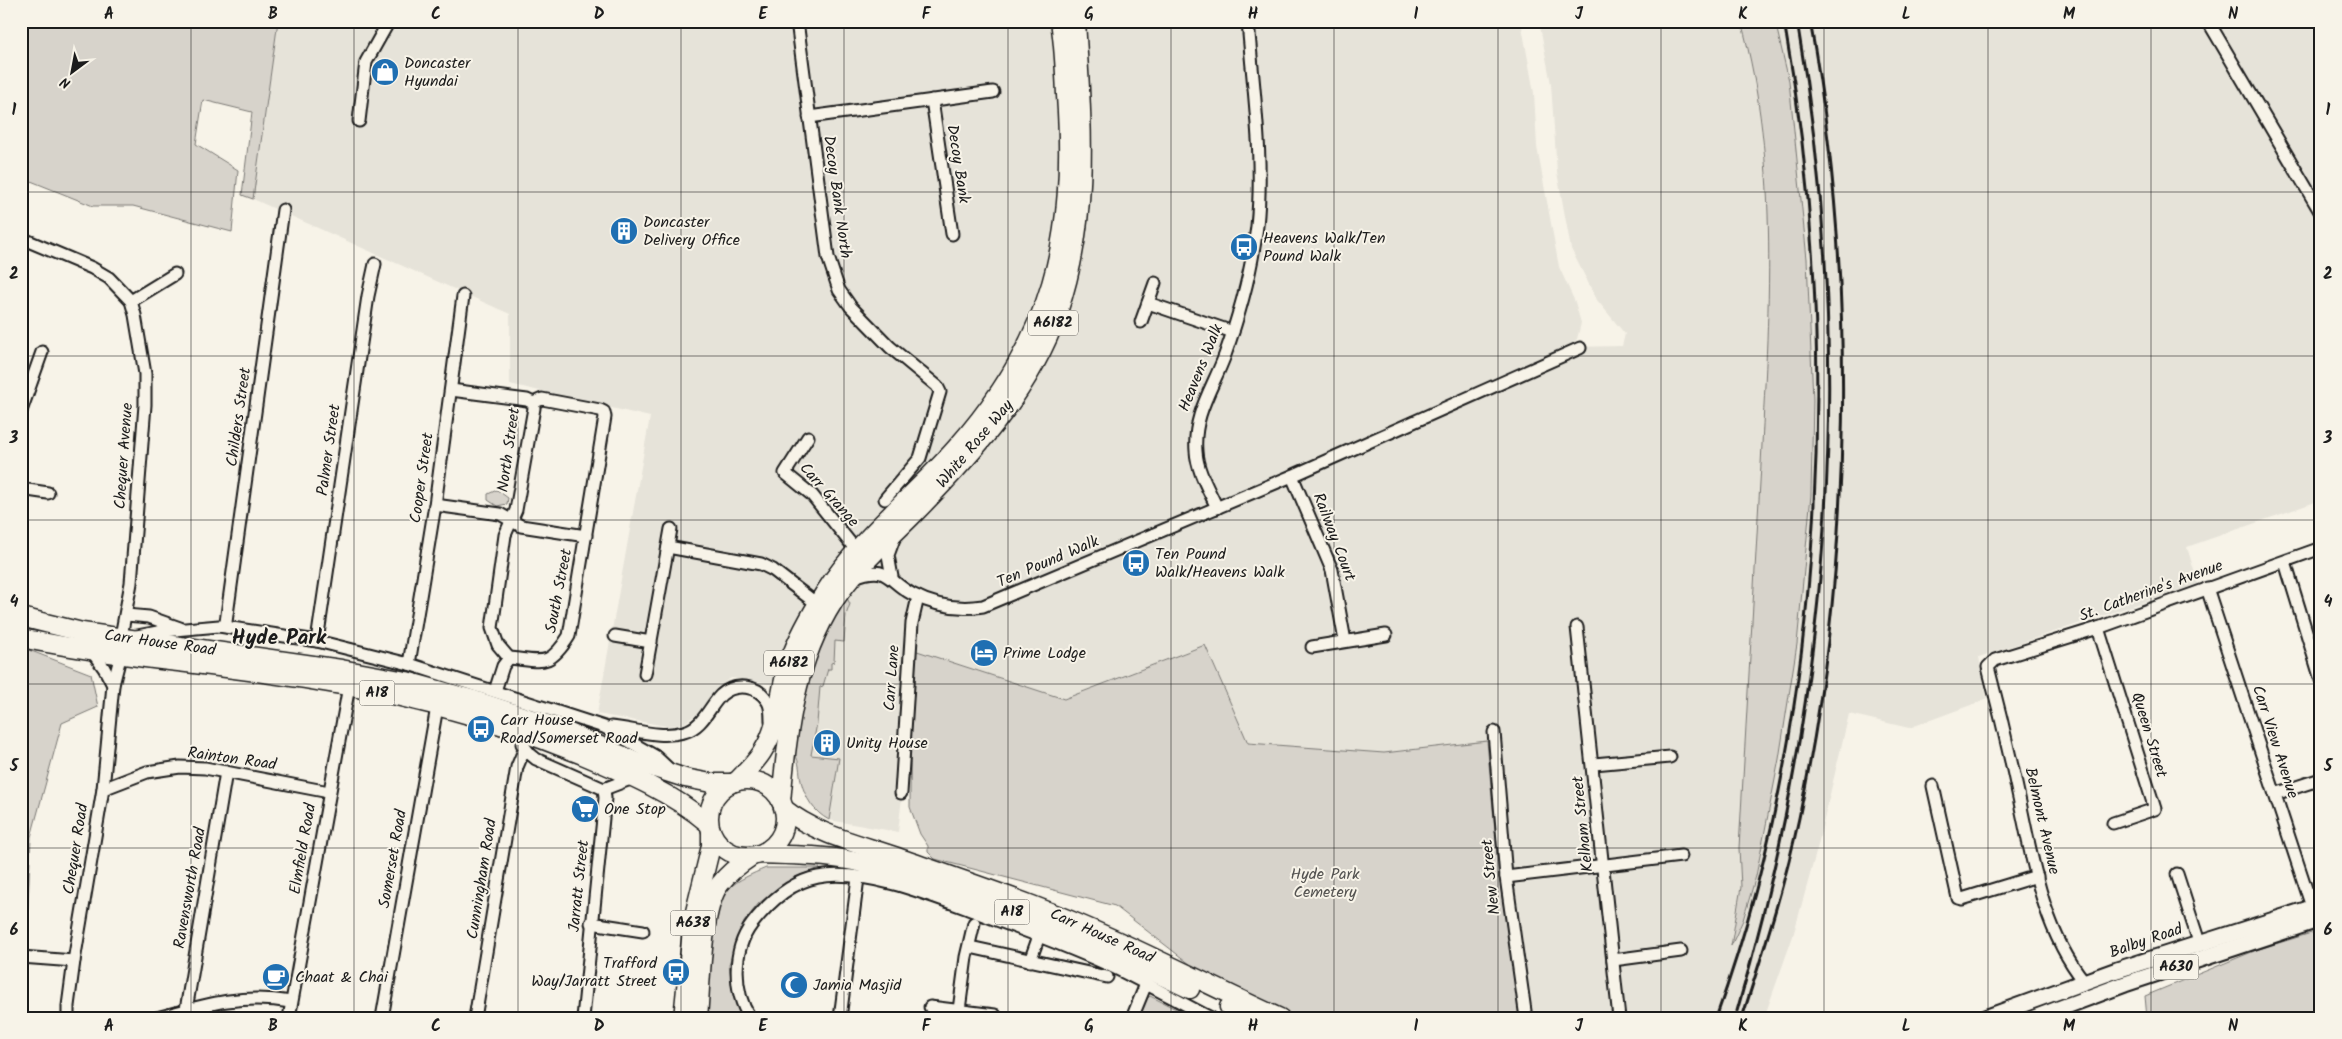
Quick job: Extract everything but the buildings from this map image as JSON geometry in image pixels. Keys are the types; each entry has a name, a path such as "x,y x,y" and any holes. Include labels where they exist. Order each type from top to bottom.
{"highway":[{"name":"White Rose Way","path":"733,782 754,763 765,748 789,663 800,634 838,572 856,550 954,450 980,420 1016,367 1040,318 1060,249 1067,211 1070,147 1060,21"},
{"name":"White Rose Way","path":"782,805 785,759 794,702 806,654 834,602 851,578 958,469 1010,403 1032,367 1058,312 1072,261 1081,207 1083,142 1076,21"},
{"name":"Carr House Road","path":"21,617 82,632 341,669 406,681 474,700 553,726 645,765 674,774 711,783 733,782"},
{"name":"Carr House Road","path":"21,638 91,650 349,686 437,707 559,746 633,778 681,803 710,827"},
{"path":"755,781 768,787 782,805 784,823 781,836 773,846 755,855 732,853 718,844 710,827 709,813 714,798 722,789 733,782 755,781"},
{"name":"Carr House Road","path":"782,805 814,829 1033,905 1100,933 1280,1018"},
{"name":"A638","path":"683,1018 693,920 710,846 710,827"},
{"name":"Carr House Road","path":"755,855 817,856 853,861 895,872 987,902 1048,926 1250,1018"},
{"name":"A638","path":"698,1018 706,930 710,908 718,886 734,869 755,855"}],"main road":[{"name":"Balby Road","path":"1993,1017 2084,981 2199,942 2318,910"},
{"name":"Balby Road","path":"2034,1018 2318,910"},
{"name":"A630","path":"2084,981 2090,985 2106,988 2125,984"}],"street":[{"path":"358,121 366,62 389,21"},
{"name":"Decoy Bank North","path":"796,21 828,257 839,290 866,324 937,386 940,392 920,458 885,499"},
{"name":"Heavens Walk","path":"1217,508 1200,470 1196,454 1196,423 1233,332 1253,254 1259,183 1259,157 1248,21"},
{"path":"2208,21 2321,213"},
{"path":"809,117 993,92"},
{"name":"Decoy Bank","path":"932,100 952,234"},
{"name":"Childers Street","path":"227,627 226,622 283,210"},
{"name":"Chequer Avenue","path":"21,238 92,268 109,278 131,301 140,335 145,374 144,405 130,583 122,631 123,638"},
{"name":"Palmer Street","path":"317,641 375,264"},
{"path":"131,301 175,274"},
{"path":"1142,322 1155,283"},
{"name":"Cooper Street","path":"409,664 435,505 463,296"},
{"path":"1148,303 1233,332"},
{"path":"1217,508 1580,348"},
{"path":"21,411 42,352"},
{"name":"North Street","path":"451,390 526,400 533,403 534,408 526,463 516,510 505,535 492,628 498,645 509,658"},
{"name":"South Street","path":"509,658 528,661 544,660 559,653 569,636 605,417 604,412 542,399 533,403"},
{"name":"Carr Grange","path":"808,437 785,473 812,495 856,550"},
{"name":"Railway Court","path":"1292,476 1332,570 1345,641"},
{"path":"21,489 48,494"},
{"name":"North Street","path":"435,505 500,514 511,522"},
{"name":"Ten Pound Walk","path":"851,578 872,571 892,577 910,593 943,606 970,608 983,606 1217,508"},
{"name":"South Street","path":"511,522 521,526 586,536"},
{"path":"645,674 671,529"},
{"path":"892,577 888,555 898,529"},
{"path":"668,547 761,564 773,570 817,604"},
{"name":"St. Catherine's Avenue","path":"1991,662 2098,628 2321,548"},
{"path":"2285,562 2321,680"},
{"name":"Carr View Avenue","path":"2206,588 2275,794 2318,910"},
{"name":"Carr Lane","path":"901,792 912,623 918,597"},
{"path":"126,615 149,617 181,629"},
{"path":"123,638 181,629 227,627 317,641 409,664 604,727 664,735 686,732 707,716 721,695 739,687 756,690 764,696 769,704 772,728"},
{"name":"Kelham Street","path":"1577,627 1594,764 1619,1018"},
{"name":"Queen Street","path":"2098,628 2155,809 2113,823"},
{"path":"1312,647 1386,635"},
{"path":"615,636 651,642"},
{"path":"91,650 113,685"},
{"name":"Chequer Road","path":"68,1018 74,961 103,789 113,685 122,654"},
{"path":"496,691 503,666 509,658"},
{"name":"Belmont Avenue","path":"1991,662 1988,667 2037,876 2050,920 2077,972 2084,981"},
{"name":"Elmfield Road","path":"289,1018 349,686"},
{"name":"Somerset Road","path":"382,1018 437,707"},
{"path":"604,727 652,754 674,774"},
{"path":"513,730 525,748 536,759 604,789 633,778"},
{"name":"New Street","path":"1494,732 1506,877 1526,1018"},
{"path":"652,754 654,741 664,735"},
{"name":"Cunningham Road","path":"475,1018 517,766 525,748"},
{"path":"1594,764 1670,757"},
{"name":"Rainton Road","path":"103,789 147,772 192,767 330,792"},
{"name":"Ravensworth Road","path":"186,1010 226,772"},
{"path":"2275,794 2321,779"},
{"path":"1933,786 1958,898 1962,899 2037,876"},
{"name":"Jarratt Street","path":"582,1018 605,798 604,789"},
{"path":"1506,877 1681,856"},
{"path":"2177,874 2199,942"},
{"path":"750,1018 738,984 739,954 749,928 763,910 785,891 808,880 831,875 896,885 1040,936 1112,967 1211,1018"},
{"path":"840,1018 858,878"},
{"path":"591,923 643,931"},
{"path":"959,1010 966,957 970,947 974,923"},
{"path":"1030,961 1040,936"},
{"path":"970,947 1107,977"},
{"path":"1613,960 1681,951"},
{"path":"21,957 74,961"},
{"path":"1132,1018 1146,984"},
{"path":"157,1018 242,998 268,998 291,1002"},
{"path":"930,1007 995,1015"}],"shaded area":[{"path":"278,21 1521,21 1534,93 1537,147 1559,267 1575,302 1581,323 1577,339 1570,347 1622,346 1625,334 1597,300 1571,249 1557,172 1551,84 1539,21 1741,21 1749,51 1759,106 1770,236 1769,304 1755,597 1739,848 1741,887 1731,943 1743,920 1756,876 1779,759 1797,644 1811,495 1813,400 1807,259 1789,81 1775,21 2316,21 2321,30 2321,500 2187,547 2198,584 1979,657 1987,699 1909,728 1849,714 1817,849 1793,936 1764,1018 1520,1018 1499,876 1487,742 1384,753 1248,743 1205,645 1064,699 911,649 904,780 898,832 829,820 811,806 801,782 799,761 795,754 776,685 731,678 716,689 698,713 683,724 666,726 597,714 650,417 510,384 510,314 253,199"}],"green space":[{"path":"21,21 278,21 253,199 242,195 252,112 203,100 196,144 238,170 232,232 133,206 93,206 21,177"},
{"path":"1741,21 1775,21 1789,81 1807,259 1813,400 1811,495 1797,644 1779,759 1756,876 1743,920 1731,946 1741,887 1739,848 1761,465 1769,242 1767,186 1762,131 1754,76"},
{"path":"497,490 508,498 507,504 497,506 488,500 488,494"},
{"path":"847,598 850,604 846,615 844,642 835,641 834,662 831,663 831,669 828,669 823,686 820,687 817,723 811,755 839,758 829,820 815,809 808,799 801,781 799,764 795,754 806,675 821,641"},
{"name":"Hyde Park Cemetery","path":"1205,645 1248,743 1384,753 1487,741 1499,876 1520,1018 1305,1018 1280,1011 1204,975 1115,906 935,859 928,852 928,846 920,834 910,807 911,649 1064,699"},
{"path":"21,647 91,674 98,707 62,723 31,837 23,1018 21,1018"},
{"path":"766,868 820,868 795,877 759,903 744,922 729,964 733,994 742,1018 716,1018 706,1010 713,928 717,912 722,899 732,885"},
{"path":"2321,930 2321,1018 2147,1018 2145,996 2259,949"},
{"path":"1150,996 1194,1018 1132,1018 1135,1010"}],"railway":[{"path":"1716,1018 1753,900 1781,777 1801,652 1813,524 1817,396 1813,268 1802,143 1784,21"},
{"path":"1737,1011 1769,889 1795,767 1813,643 1824,520 1829,396 1825,271 1815,146 1797,21"},
{"path":"1742,1018 1766,943 1799,818 1817,721 1830,622 1839,522 1842,420 1841,319 1836,218 1825,118 1810,21"}],"place":[{"name":"Doncaster Hyundai","path":"385,72"},
{"name":"Doncaster Delivery Office","path":"624,231"},
{"name":"Heavens Walk/Ten Pound Walk","path":"1244,247"},
{"name":"Ten Pound Walk/Heavens Walk","path":"1136,563"},
{"name":"Prime Lodge","path":"984,653"},
{"name":"Carr House Road/Somerset Road","path":"481,729"},
{"name":"Unity House","path":"827,743"},
{"name":"One Stop","path":"585,809"},
{"name":"Trafford Way/Jarratt Street","path":"676,972"},
{"name":"Chaat & Chai","path":"276,977"},
{"name":"Jamia Masjid","path":"794,985"}],"district":[{"name":"Hyde Park","path":"279,638"}]}
